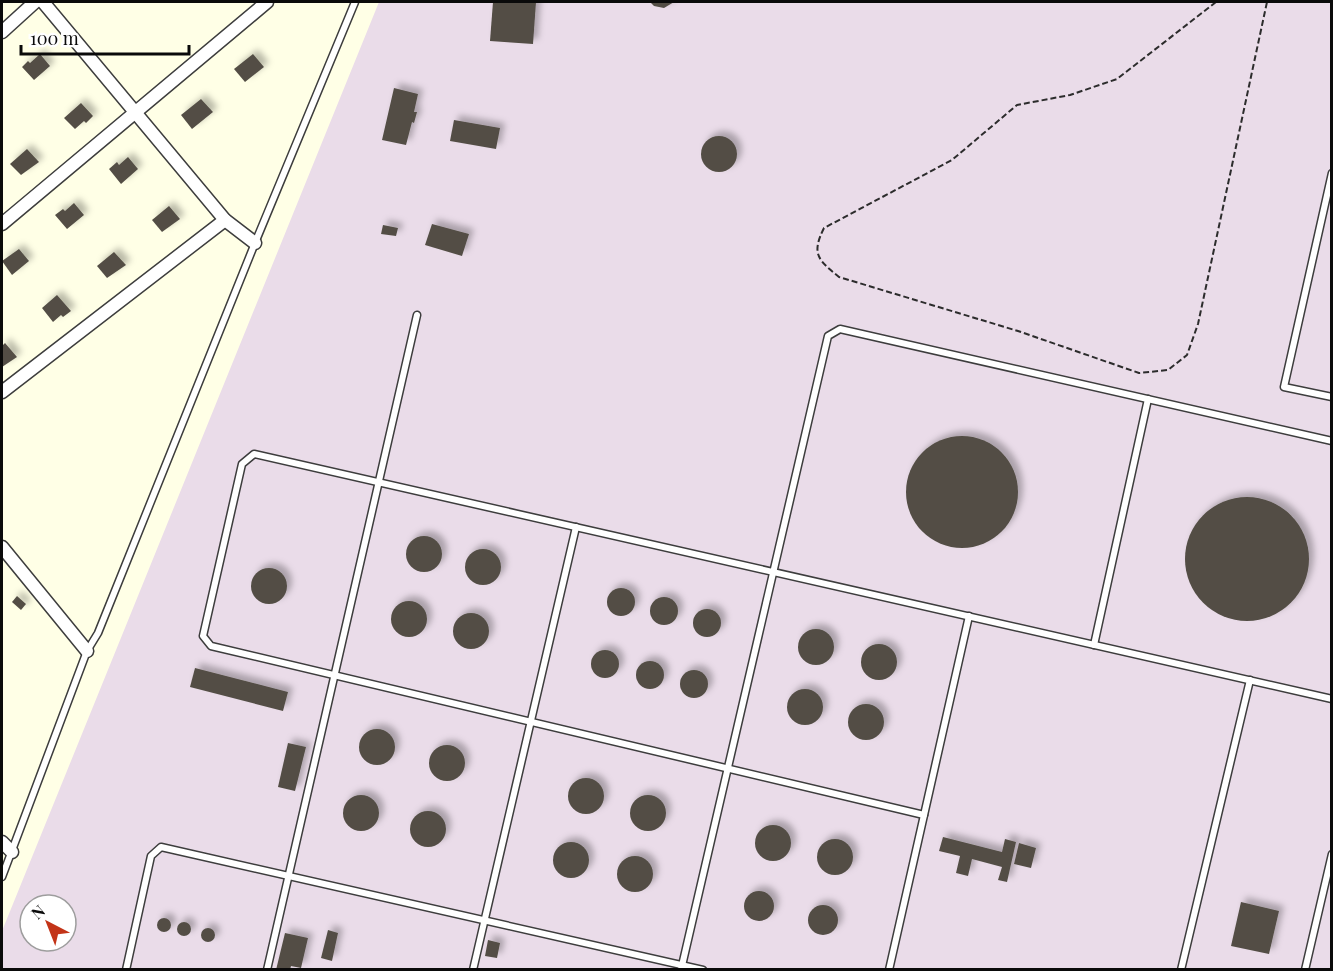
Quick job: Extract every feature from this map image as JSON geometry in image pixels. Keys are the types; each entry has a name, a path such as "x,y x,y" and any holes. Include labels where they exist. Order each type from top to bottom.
{"street":[{"path":"2,32 35,2"},
{"path":"43,2 225,220 255,243"},
{"path":"2,224 267,2"},
{"path":"2,392 225,220"},
{"path":"2,547 87,651"},
{"path":"2,842 12,852"}],"lane":[{"path":"2,877 87,651 98,633 355,2"},
{"path":"1332,173 1284,387 1332,398"},
{"path":"267,969 417,315"},
{"path":"681,967 828,336 840,329 1332,441"},
{"path":"1094,645 1148,399"},
{"path":"924,815 212,646 203,636 242,464 254,453 1332,699"},
{"path":"473,969 576,527"},
{"path":"889,969 969,616"},
{"path":"1181,969 1250,680"},
{"path":"126,969 151,856 161,847 681,967 703,969"},
{"path":"1305,969 1332,854"}],"path":[{"path":"1216,2 1117,79 1070,95 1017,105 952,160 824,228 817,242 816,252 824,265 839,277 1018,332 1139,373 1168,370 1187,355 1198,324 1267,2"}],"shaded area":[{"path":"379,2 1331,2 1331,969 2,970 2,931"}],"building":[{"path":"493,2 536,2 533,44 490,41"},
{"path":"650,2 674,2 664,8 654,6"},
{"path":"40,54 50,66 34,80 22,67"},
{"path":"253,54 264,67 245,82 234,69"},
{"path":"394,88 418,94 414,112 417,112 406,145 382,140"},
{"path":"201,99 213,112 192,129 181,115"},
{"path":"81,103 93,116 75,129 64,118"},
{"path":"454,120 500,128 496,149 450,141"},
{"path":"719,136 732,141 737,154 732,167 719,172 706,167 701,154 706,141"},
{"path":"27,149 39,162 21,175 10,164"},
{"path":"128,157 138,169 121,184 109,169 117,162 119,165"},
{"path":"74,203 84,215 67,229 55,215 63,209 65,211"},
{"path":"169,206 180,219 162,232 152,220"},
{"path":"432,224 469,234 462,256 425,245"},
{"path":"383,225 398,228 396,236 381,234"},
{"path":"19,249 29,261 12,275 2,261"},
{"path":"114,252 126,265 107,278 97,266"},
{"path":"57,295 71,311 63,317 61,315 53,322 42,308"},
{"path":"5,343 17,357 2,367 2,346"},
{"path":"962,436 983,440 1002,452 1014,471 1018,492 1014,513 1002,532 983,544 962,548 941,544 922,532 910,513 906,492 910,471 922,452 941,440"},
{"path":"1247,497 1271,502 1291,515 1304,535 1309,559 1304,583 1291,603 1271,616 1247,621 1223,616 1203,603 1190,583 1185,559 1190,535 1203,515 1223,502"},
{"path":"424,536 437,541 442,554 437,567 424,572 411,567 406,554 411,541"},
{"path":"483,549 496,554 501,567 496,580 483,585 470,580 465,567 470,554"},
{"path":"269,568 282,573 287,586 282,599 269,604 256,599 251,586 256,573"},
{"path":"621,588 631,592 635,602 631,612 621,616 611,612 607,602 611,592"},
{"path":"17,596 26,604 21,610 12,602"},
{"path":"664,597 674,601 678,611 674,621 664,625 654,621 650,611 654,601"},
{"path":"409,601 422,606 427,619 422,632 409,637 396,632 391,619 396,606"},
{"path":"707,609 717,613 721,623 717,633 707,637 697,633 693,623 697,613"},
{"path":"471,613 484,618 489,631 484,644 471,649 458,644 453,631 458,618"},
{"path":"816,629 829,634 834,647 829,660 816,665 803,660 798,647 803,634"},
{"path":"879,644 892,649 897,662 892,675 879,680 866,675 861,662 866,649"},
{"path":"605,650 615,654 619,664 615,674 605,678 595,674 591,664 595,654"},
{"path":"650,661 660,665 664,675 660,685 650,689 640,685 636,675 640,665"},
{"path":"195,668 288,692 283,711 190,687"},
{"path":"694,670 704,674 708,684 704,694 694,698 684,694 680,684 684,674"},
{"path":"805,689 818,694 823,707 818,720 805,725 792,720 787,707 792,694"},
{"path":"866,704 879,709 884,722 879,735 866,740 853,735 848,722 853,709"},
{"path":"377,729 390,734 395,747 390,760 377,765 364,760 359,747 364,734"},
{"path":"288,743 306,747 295,791 278,787"},
{"path":"447,745 460,750 465,763 460,776 447,781 434,776 429,763 434,750"},
{"path":"586,778 599,783 604,796 599,809 586,814 573,809 568,796 573,783"},
{"path":"361,795 374,800 379,813 374,826 361,831 348,826 343,813 348,800"},
{"path":"648,795 661,800 666,813 661,826 648,831 635,826 630,813 635,800"},
{"path":"428,811 441,816 446,829 441,842 428,847 415,842 410,829 415,816"},
{"path":"773,825 786,830 791,843 786,856 773,861 760,856 755,843 760,830"},
{"path":"943,837 1002,852 1005,839 1016,842 1007,882 998,880 1002,867 972,859 968,876 956,873 960,856 939,851"},
{"path":"835,839 848,844 853,857 848,870 835,875 822,870 817,857 822,844"},
{"path":"571,842 584,847 589,860 584,873 571,878 558,873 553,860 558,847"},
{"path":"1019,843 1036,848 1031,868 1014,864"},
{"path":"635,856 648,861 653,874 648,887 635,892 622,887 617,874 622,861"},
{"path":"759,891 770,895 774,906 770,917 759,921 748,917 744,906 748,895"},
{"path":"1241,902 1279,911 1269,954 1231,946"},
{"path":"823,905 834,909 838,920 834,931 823,935 812,931 808,920 812,909"},
{"path":"164,918 169,920 171,925 169,930 164,932 159,930 157,925 159,920"},
{"path":"184,922 189,924 191,929 189,934 184,936 179,934 177,929 179,924"},
{"path":"208,928 213,930 215,935 213,940 208,942 203,940 201,935 203,930"},
{"path":"328,930 338,933 332,961 321,958"},
{"path":"285,933 308,938 301,968 291,966 290,970 276,970"},
{"path":"488,940 500,943 497,958 485,956"}]}
